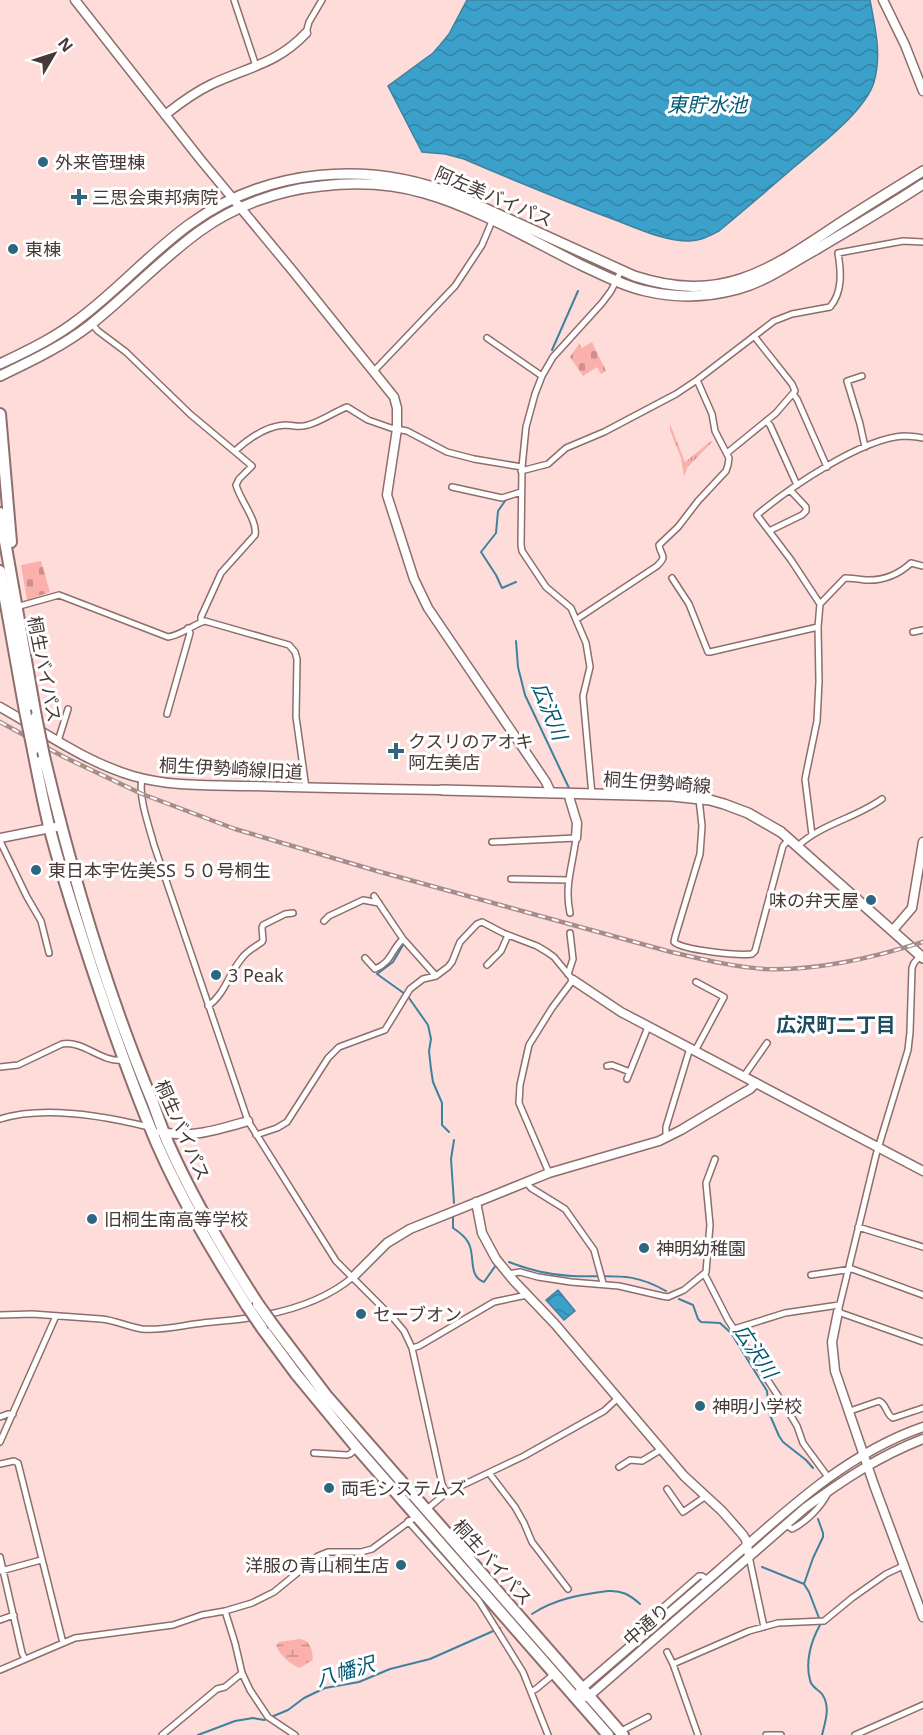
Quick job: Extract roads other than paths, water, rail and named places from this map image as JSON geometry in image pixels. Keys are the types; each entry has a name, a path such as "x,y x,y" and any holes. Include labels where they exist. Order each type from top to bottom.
{"highway":[{"path":"0,414 12,548 18,588 8,608"},
{"name":"桐生バイパス","path":"0,513 8,608 25,711 33,750 55,827 127,1040 164,1132 196,1200 234,1266 253,1305"},
{"name":"桐生バイパス","path":"0,571 36,717 71,903 123,1060 151,1128 187,1205 209,1245 253,1305 296,1374 357,1448 608,1735"},
{"path":"0,592 8,608"},
{"name":"桐生バイパス","path":"267,1326 326,1395 417,1516 585,1692 622,1734"}],"main road":[{"name":"阿左美バイパス","path":"0,364 38,346 68,328 203,214 271,184 318,175 345,173 398,178 456,195 649,281 703,287 732,282 780,261 923,171"},
{"name":"阿左美バイパス","path":"0,376 61,345 92,324 187,241 213,222 241,208 289,192 320,186 365,184 391,186 425,193 467,209 616,281 645,291 673,295 706,295 741,288 761,281 923,184"},
{"name":"桐生伊勢崎線","path":"442,790 672,796 724,804 748,813 789,839 922,957"}],"street":[{"path":"75,0 165,115 374,371 395,401 398,412 397,429 387,495 414,579 425,604 546,782 550,794"},
{"path":"234,0 256,66"},
{"path":"165,115 214,83 280,56 306,33 309,22 322,0"},
{"path":"883,0 905,45 923,91"},
{"path":"374,371 455,286 482,245 492,221"},
{"path":"235,451 249,440 272,429 285,425 299,427 310,425 347,407 368,420 407,431 429,444 457,455 521,469 544,466 566,448 604,432 698,380 753,336 783,317 827,308 833,304 840,285 838,253 903,242 923,242"},
{"path":"592,795 583,696 590,667 586,643 571,608 546,587 522,551 521,469 530,412 542,376 553,357 611,291 621,270"},
{"path":"92,324 126,352 190,414 252,466 236,485 256,527 255,536 221,573 201,617 201,622"},
{"path":"727,453 778,411 793,394 794,387 753,336"},
{"path":"487,338 542,376"},
{"path":"862,376 847,381 861,424 865,447"},
{"path":"577,619 657,566 664,556 659,545 678,527 726,471 729,462 727,453 715,430 712,414 698,380"},
{"path":"793,394 826,467"},
{"path":"766,421 770,425 797,485"},
{"path":"812,835 805,779 817,721 819,604 791,560 757,515 797,485 865,447 903,436 923,438"},
{"path":"452,487 502,498 521,492"},
{"path":"769,531 806,511 806,507 790,490"},
{"path":"819,604 845,578 884,579 899,573 911,563 923,566"},
{"path":"672,578 688,604 708,652 818,627"},
{"path":"8,608 59,595 168,637 177,635 201,622 289,645 297,659 296,717 306,788"},
{"path":"167,714 190,633 188,628"},
{"path":"913,632 923,630"},
{"name":"桐生伊勢崎線旧道","path":"0,707 99,763 142,778 182,785 442,790"},
{"path":"58,741 68,708"},
{"path":"142,778 141,788 154,844 248,1121 332,1255 404,1331 412,1348 442,1484 446,1493"},
{"path":"570,794 577,823 570,865 568,900 570,913"},
{"path":"699,799 702,826 700,854 675,937 677,945 697,950 752,954 783,846 789,839"},
{"path":"798,846 812,835 869,808 882,799"},
{"path":"49,953 41,921 0,840 55,827"},
{"path":"492,842 576,838"},
{"path":"893,930 912,908 923,842"},
{"path":"511,879 569,880"},
{"path":"374,896 403,939 435,976"},
{"path":"324,921 329,916 363,900 379,903"},
{"path":"208,1006 227,985 234,968 242,957 262,942 261,928 263,925 285,914 293,913"},
{"path":"256,1135 287,1122 328,1058 339,1047 385,1030 411,989 423,979 435,976 448,967 460,942 479,922 547,952 570,977 621,1012 923,1171"},
{"path":"549,1173 519,1103 520,1085 529,1045 570,977 573,959 570,933"},
{"path":"487,965 501,951 508,935"},
{"path":"365,958 375,969 380,968 388,962 398,943 403,939"},
{"path":"922,957 914,963 912,968 908,1050 878,1148 858,1227 832,1336 832,1351 836,1371 867,1465 923,1617"},
{"path":"666,1137 666,1127 692,1049 724,998 696,982"},
{"path":"627,1079 648,1027"},
{"path":"0,1067 18,1065 68,1043 77,1044 110,1059 123,1060"},
{"path":"744,1076 767,1043"},
{"path":"607,1066 612,1065 630,1072"},
{"path":"0,1315 32,1314 111,1320 148,1329 176,1328 276,1313 333,1292 396,1237 417,1226 549,1173 652,1144 750,1089 756,1083"},
{"path":"0,1119 15,1114 61,1113 109,1119 164,1132 191,1134 248,1121"},
{"path":"508,1274 520,1272 572,1282 602,1281 656,1296 668,1297 684,1290 705,1275 708,1268 710,1228 706,1183 715,1159"},
{"path":"526,1182 531,1188 565,1209 594,1250 602,1281"},
{"path":"476,1202 486,1242 508,1274 551,1319 684,1476 722,1511 743,1535 764,1627"},
{"path":"858,1227 923,1247"},
{"path":"811,1275 849,1269 923,1295"},
{"path":"705,1275 722,1310 788,1411 803,1443 828,1477"},
{"path":"412,1348 494,1302 527,1295"},
{"path":"734,1329 785,1313 839,1309 923,1342"},
{"path":"0,1442 56,1316"},
{"path":"0,1670 83,1636 173,1625 262,1599 323,1554 372,1549 446,1493 524,1456 604,1411 618,1398"},
{"path":"850,1411 879,1401 883,1403 893,1418 923,1408"},
{"path":"0,1417 13,1414"},
{"path":"864,1454 923,1427"},
{"name":"中通り","path":"576,1699 828,1491 867,1465 923,1439"},
{"path":"314,1453 347,1455 357,1448"},
{"path":"619,1467 630,1460 642,1461 662,1449"},
{"name":"中通り","path":"585,1692 629,1649 747,1545 828,1477 864,1454"},
{"path":"0,1464 14,1461 18,1463 63,1643"},
{"path":"489,1473 515,1507 532,1542 568,1589"},
{"path":"667,1489 683,1512 706,1496"},
{"path":"417,1516 524,1672 548,1735"},
{"path":"0,1557 25,1659"},
{"path":"2,1570 41,1560"},
{"path":"673,1664 741,1634 778,1623 824,1621 886,1574 905,1565"},
{"path":"225,1611 236,1643 242,1673 256,1700 271,1719 295,1735"},
{"path":"0,1620 14,1615"},
{"path":"667,1652 698,1735"},
{"path":"162,1735 217,1689 225,1687 242,1673"},
{"path":"531,1691 555,1674"},
{"path":"855,1735 923,1705"},
{"path":"622,1734 625,1729 648,1717"},
{"path":"766,1735 781,1735"}],"water":[{"name":"東貯水池","path":"467,0 870,0 877,41 876,72 869,93 851,117 719,231 697,240 671,239 579,206 464,159 445,154 422,152 388,86 433,53 449,34"},
{"path":"558,1290 575,1311 564,1320 546,1300"}],"waterway":[{"name":"広沢川","path":"552,350 578,291"},
{"path":"505,501 498,511 496,533 481,552 502,588 516,582"},
{"name":"広沢川","path":"516,641 518,667 525,695 569,788"},
{"path":"403,945 393,962 377,974 405,994"},
{"path":"409,998 428,1025 433,1082 442,1103 442,1125 449,1132"},
{"name":"広沢川","path":"454,1140 451,1159 454,1203"},
{"name":"広沢川","path":"453,1217 453,1228 465,1238 470,1247 475,1275 484,1282 496,1265"},
{"name":"広沢川","path":"509,1262 556,1275 609,1276 641,1280 666,1291"},
{"name":"広沢川","path":"679,1299 693,1305 701,1322 720,1323 731,1333 767,1391 769,1413 779,1436 813,1468"},
{"name":"広沢川","path":"804,1584 823,1537 818,1519"},
{"name":"八幡沢","path":"762,1567 804,1584"},
{"name":"広沢川","path":"804,1584 819,1618"},
{"name":"八幡沢","path":"532,1614 559,1601 608,1591 618,1591 640,1604"},
{"name":"広沢川","path":"820,1625 814,1638 808,1666 813,1686 825,1699 826,1714 822,1735"},
{"name":"八幡沢","path":"198,1735 235,1721 253,1718 264,1720 288,1710 304,1698 325,1688 359,1682 390,1669 430,1659 500,1628"}],"railway":[{"path":"0,722 64,757 142,794 235,829 377,871 671,952 741,966 785,969 825,966 923,942"}],"place":[{"name":"外来管理棟","path":"43,162"},
{"name":"三思会東邦病院","path":"79,197"},
{"name":"東棟","path":"13,249"},
{"name":"クスリのアオキ 阿左美店","path":"396,751"},
{"name":"東日本宇佐美SS ５０号桐生","path":"36,870"},
{"name":"味の弁天屋","path":"871,900"},
{"name":"3 Peak","path":"216,975"},
{"name":"旧桐生南高等学校","path":"92,1219"},
{"name":"神明幼稚園","path":"644,1248"},
{"name":"セーブオン","path":"361,1314"},
{"name":"神明小学校","path":"700,1406"},
{"name":"両毛システムズ","path":"329,1488"},
{"name":"洋服の青山桐生店","path":"401,1565"}],"district":[{"name":"広沢町二丁目","path":"836,1024"}]}
